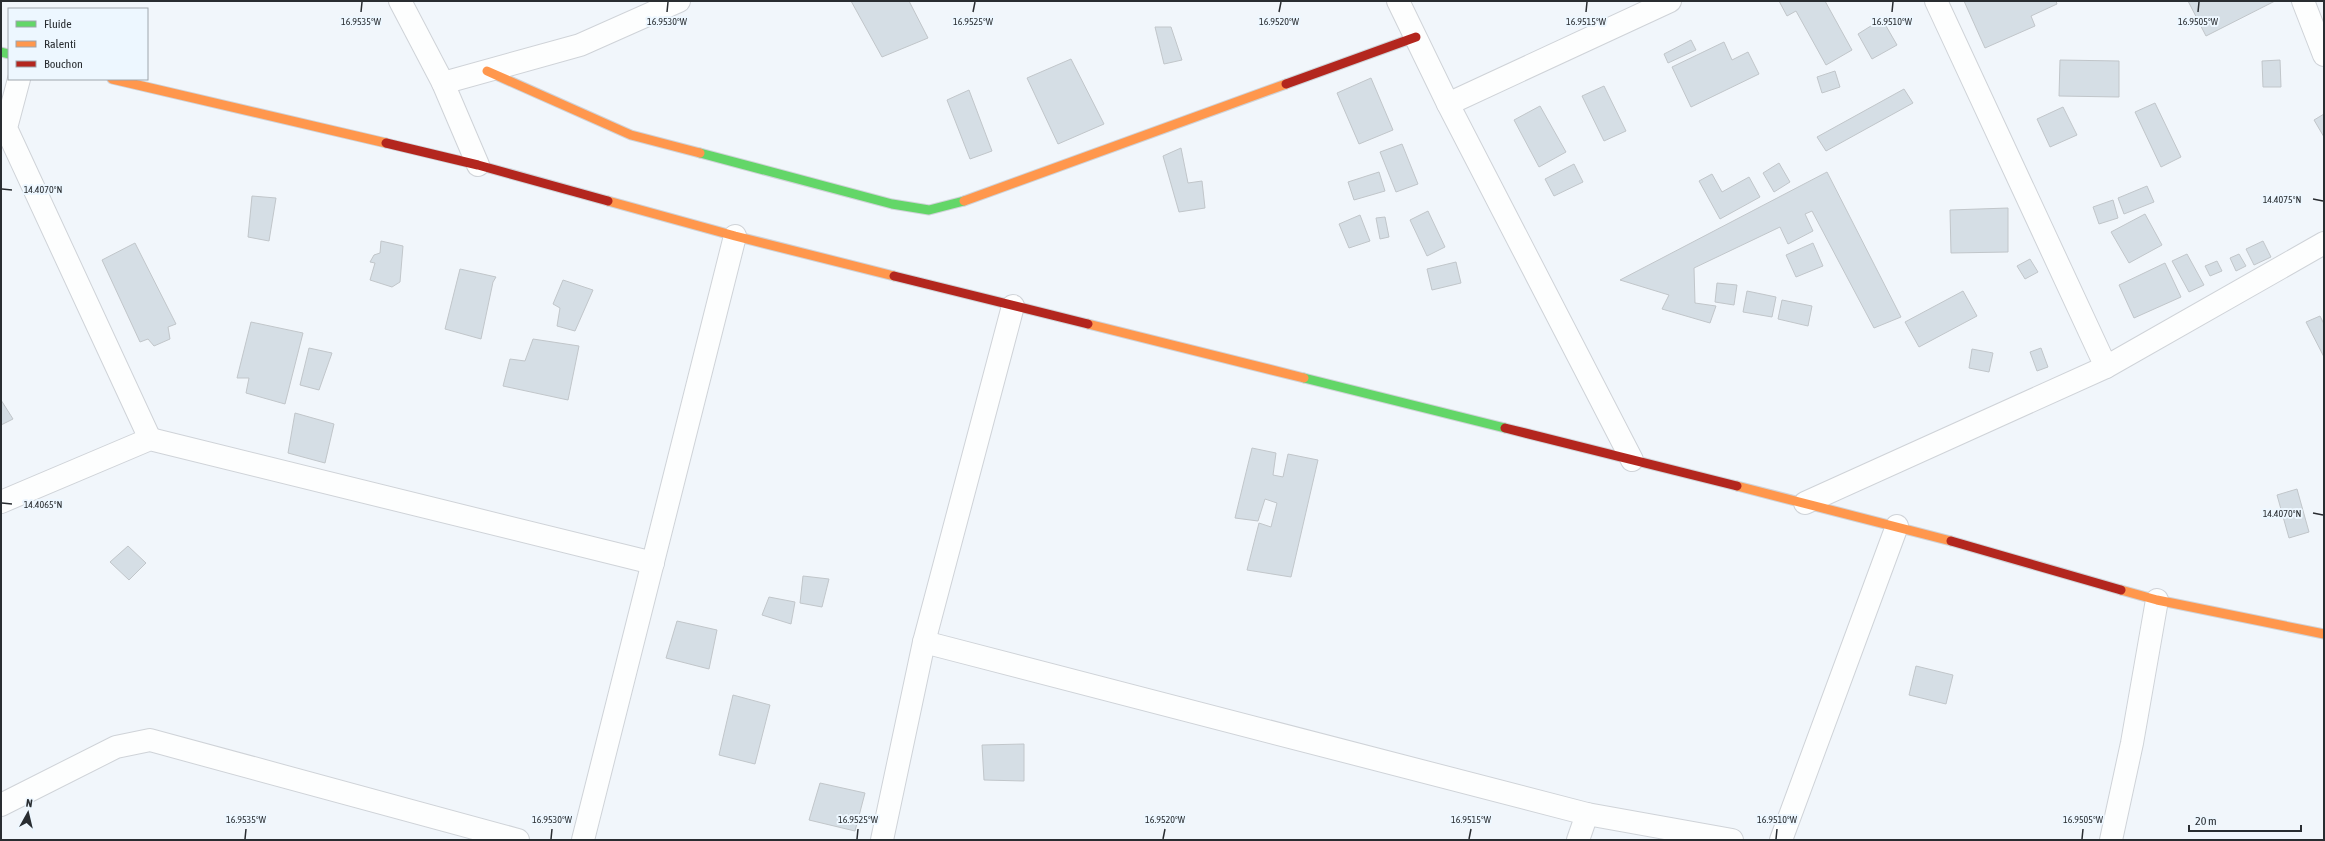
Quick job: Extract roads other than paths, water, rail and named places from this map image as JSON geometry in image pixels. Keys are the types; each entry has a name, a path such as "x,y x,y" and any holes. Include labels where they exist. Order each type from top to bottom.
{"street":[{"path":"400,1 443,84 478,165"},
{"path":"443,84 580,45 679,1"},
{"path":"1398,1 1448,104 1632,460"},
{"path":"1448,104 1670,1"},
{"path":"1936,1 2106,367"},
{"path":"2303,1 2324,55"},
{"path":"487,71 631,135 892,204 930,210 953,205 1416,37"},
{"path":"19,80 3,129 150,439"},
{"path":"116,80 478,165 735,236 1897,526 2157,600 2324,634"},
{"path":"587,839 653,563 735,236"},
{"path":"1804,503 2106,367 2324,243"},
{"path":"882,840 924,642 1014,306"},
{"path":"1,502 150,439 653,563"},
{"path":"1781,840 1897,526"},
{"path":"2111,840 2132,743 2157,600"},
{"path":"924,642 1587,814 1732,840"},
{"path":"1,805 116,747 150,740 518,840"},
{"path":"1578,840 1587,814"}]}
